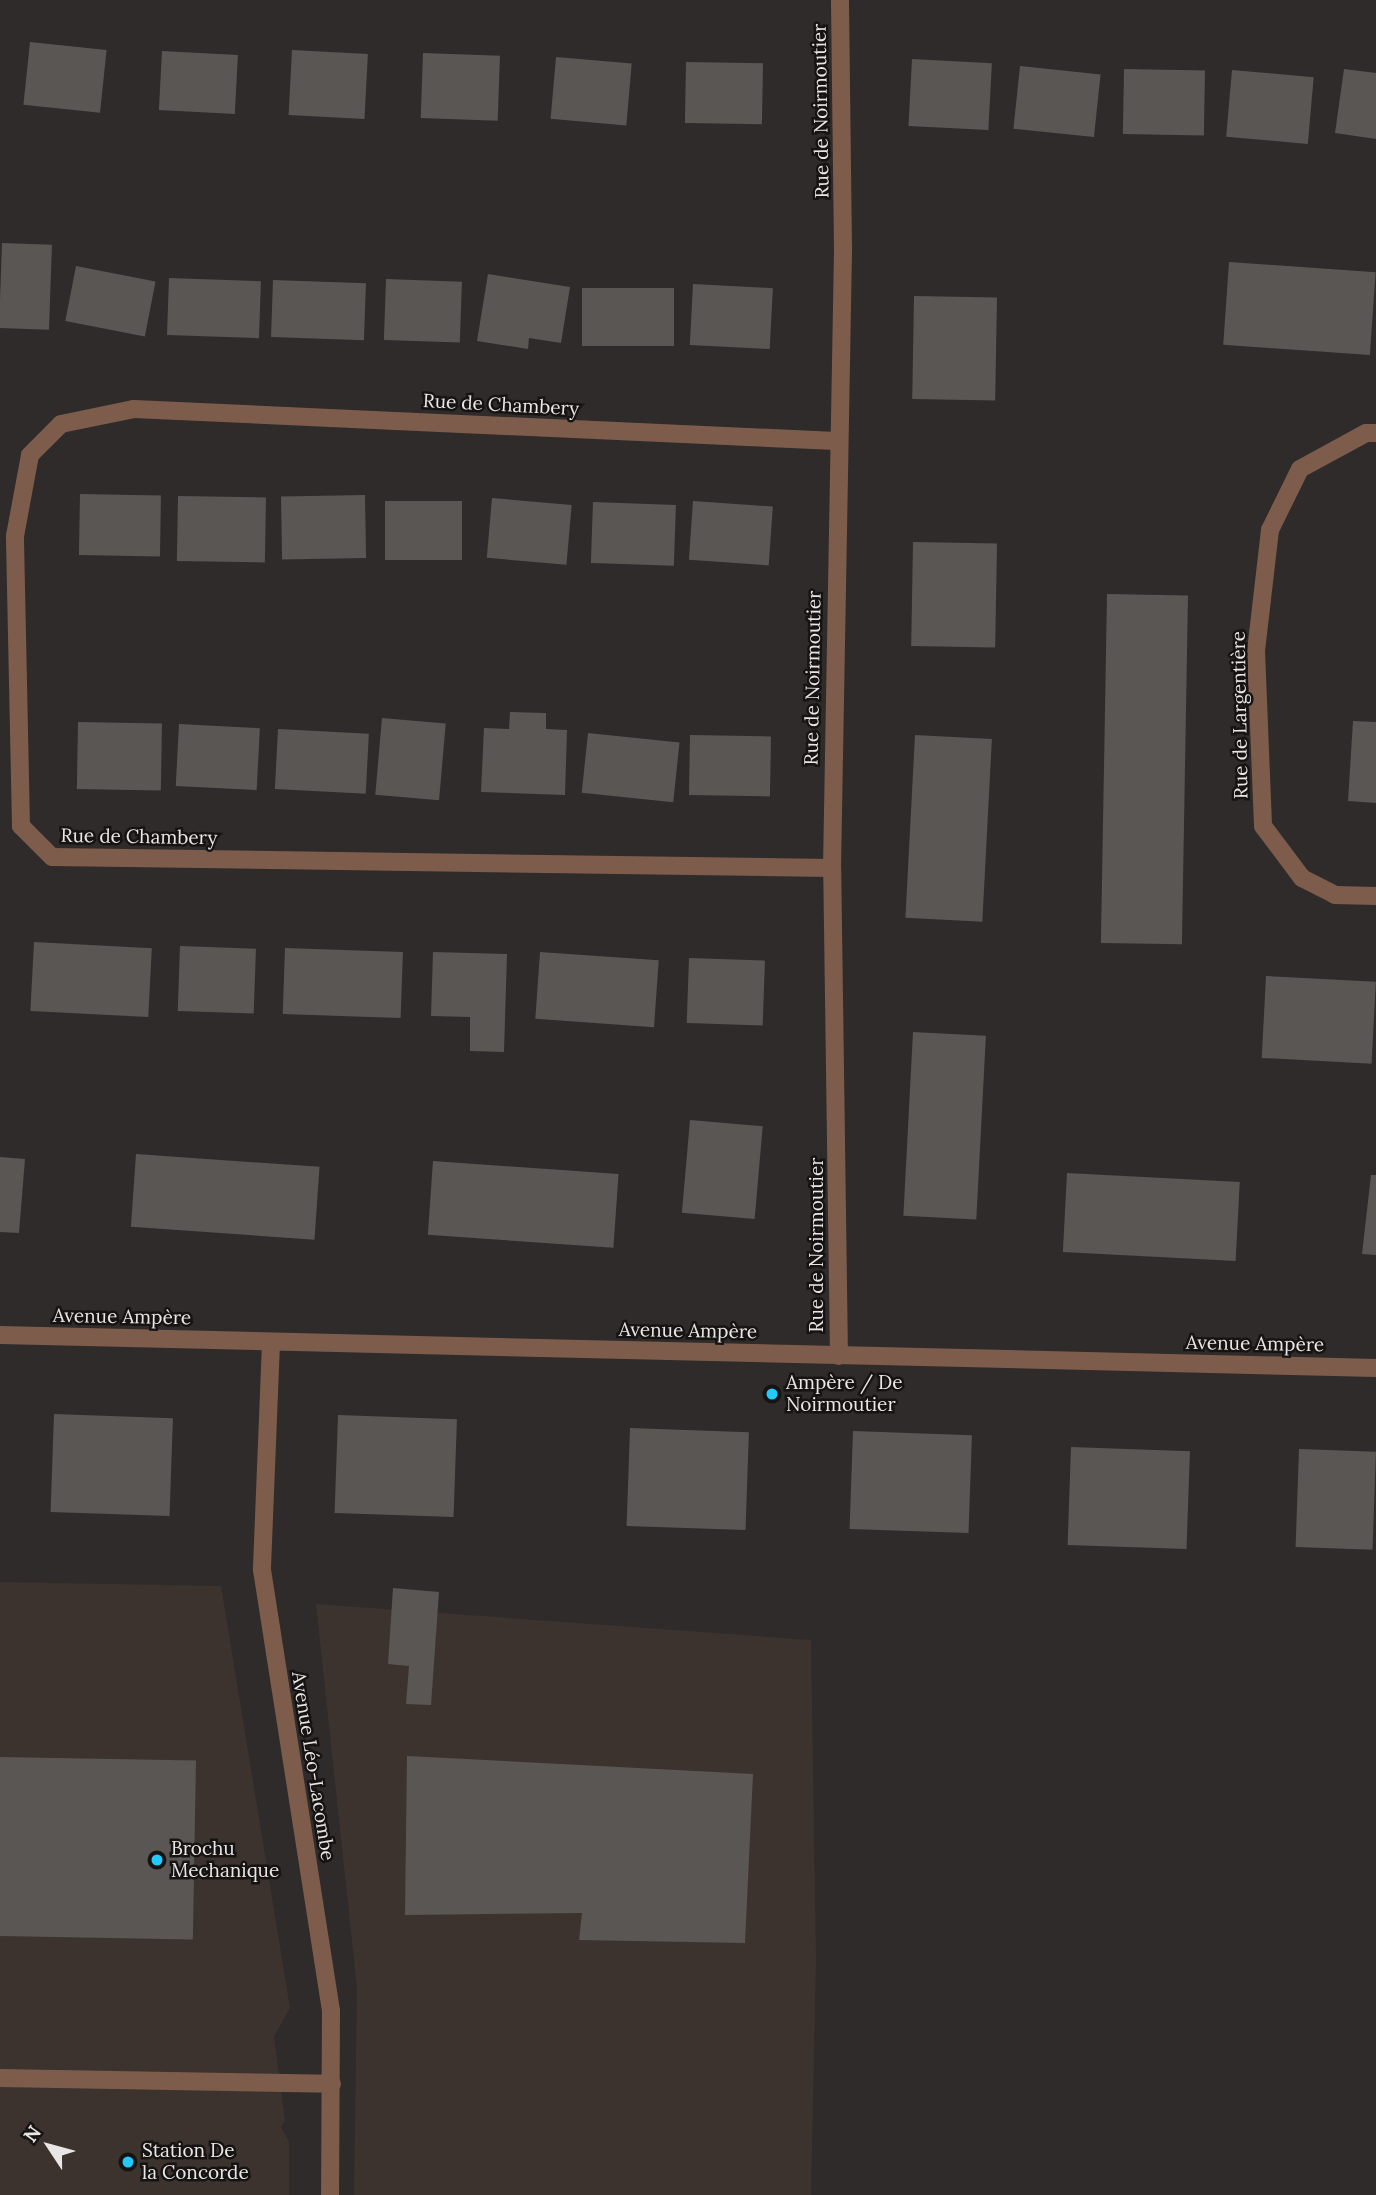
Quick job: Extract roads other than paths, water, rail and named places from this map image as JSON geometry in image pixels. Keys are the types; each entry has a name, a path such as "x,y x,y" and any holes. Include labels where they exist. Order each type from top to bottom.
{"street":[{"name":"Rue de Noirmoutier","path":"839,1356 832,868 836,441 843,249 840,0"},
{"name":"Rue de Chambery","path":"832,868 52,857 21,826 15,536 30,455 61,424 134,409 836,441"},
{"name":"Rue de Largentière","path":"1376,433 1366,433 1300,468 1270,530 1256,651 1263,826 1302,878 1335,895 1376,896"},
{"name":"Avenue Ampère","path":"0,1335 1376,1368"},
{"name":"Avenue Léo-Lacombe","path":"271,1343 264,1589 327,1980 332,2084 330,2195"},
{"path":"0,2078 332,2084"}],"place":[{"name":"Ampère / De Noirmoutier","path":"772,1394"},
{"name":"Brochu Mechanique","path":"157,1860"},
{"name":"Station De la Concorde","path":"128,2162"}]}
